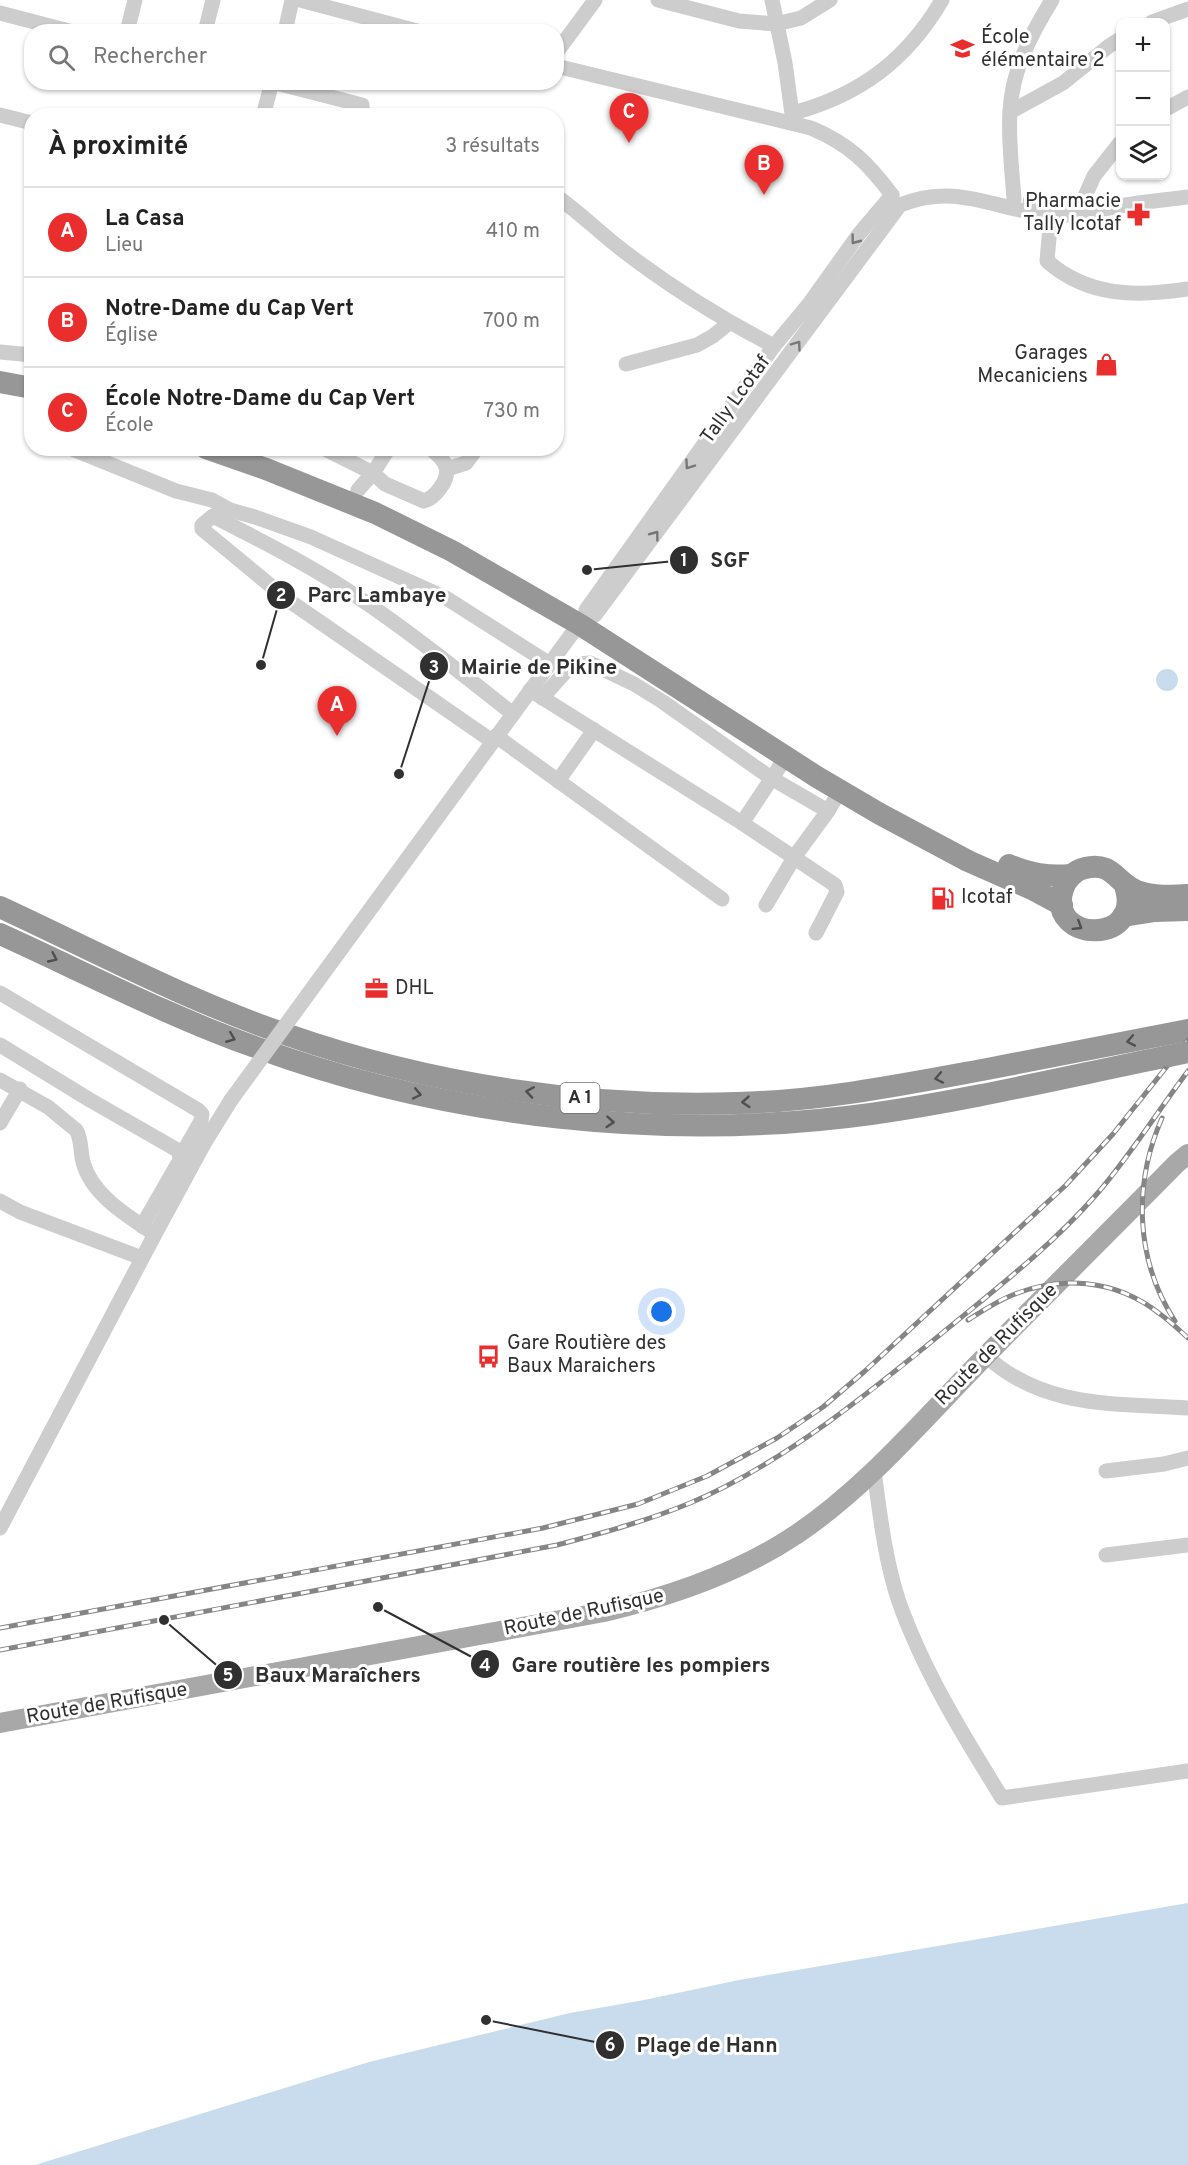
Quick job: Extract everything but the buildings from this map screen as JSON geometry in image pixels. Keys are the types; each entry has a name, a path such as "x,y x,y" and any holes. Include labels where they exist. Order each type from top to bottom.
{"highway":[{"path":"0,382 24,386"},
{"path":"0,394 24,398"},
{"path":"229,456 375,513 587,616 786,757 840,791 968,861 1062,905"},
{"path":"280,456 366,481 913,816 1022,870 1046,876 1071,875"},
{"path":"1124,883 1128,900 1123,916 1116,924 1107,930 1086,931 1070,921 1062,905 1062,892 1071,875 1082,868 1094,866 1106,868 1135,890 1149,894 1188,895"},
{"name":"A 1","path":"0,908 218,1010 289,1036 411,1071 577,1098 681,1104 740,1103 821,1096 930,1080 1188,1030"},
{"path":"1123,916 1155,911 1188,910"},
{"name":"A 1","path":"0,934 192,1022 254,1047 323,1070 444,1100 567,1118 697,1125 870,1114 1178,1054"}],"main road":[{"name":"Route de Rufisque","path":"0,1723 581,1616 656,1599 729,1571 797,1534 874,1471 1188,1154"}],"street":[{"path":"129,24 135,0"},
{"path":"207,24 213,0"},
{"path":"287,24 292,0"},
{"path":"300,0 337,5 396,24"},
{"path":"564,42 595,0"},
{"path":"658,0 739,21 776,24 801,18 830,0"},
{"path":"687,0 705,13"},
{"path":"772,0 785,63 793,119"},
{"path":"793,119 845,95 888,67 911,43 942,0"},
{"path":"1014,199 1010,112 1012,92 1024,49 1052,0"},
{"path":"1163,18 1188,9"},
{"path":"0,13 42,24"},
{"path":"1010,112 1063,83 1116,42"},
{"path":"564,68 793,119 833,137 853,152 871,167 896,200"},
{"path":"265,108 270,90"},
{"path":"303,90 362,105 362,108"},
{"path":"1170,107 1188,97"},
{"path":"0,115 24,121"},
{"path":"1082,203 1094,176 1116,148"},
{"path":"896,200 931,189 952,188 1050,204 1082,203 1188,188"},
{"path":"896,200 956,196 976,198 1051,215 1086,213 1188,197"},
{"name":"Tally Lcotaf","path":"587,616 774,346 859,234 896,200"},
{"name":"Tally Lcotaf","path":"587,616 896,200"},
{"path":"564,203 623,251 729,323 774,346"},
{"path":"1051,215 1047,261 1066,276 1093,287 1122,293 1141,295 1188,289"},
{"path":"626,364 697,345 729,323"},
{"path":"0,352 24,354"},
{"path":"90,456 176,491 212,500 230,510 311,537 422,586 446,598 550,664"},
{"path":"333,456 366,481 385,484 424,501 435,496 446,476 447,469 440,456"},
{"path":"366,481 383,456"},
{"path":"447,469 466,463 471,456"},
{"path":"230,510 207,519 202,529 288,600 558,781 722,898"},
{"path":"213,516 281,551 365,602 513,714"},
{"path":"536,694 550,664 587,616"},
{"path":"148,1230 231,1100 494,739 513,714 567,670 577,664 590,663 634,684 771,778 828,811"},
{"path":"536,694 795,856 837,889 816,933"},
{"path":"558,781 594,730"},
{"path":"742,822 786,757"},
{"path":"766,905 795,856 840,791"},
{"path":"0,993 202,1114 201,1121 166,1185 148,1230 142,1258 0,1528"},
{"path":"0,1045 90,1101 176,1149 181,1156"},
{"path":"0,1080 20,1089 48,1107 76,1130 79,1135 83,1163 94,1185 125,1215 148,1230"},
{"path":"0,1124 20,1089"},
{"path":"0,1201 20,1212 142,1258"},
{"path":"986,1356 1031,1386 1066,1398 1188,1408"},
{"path":"1106,1471 1164,1464 1188,1458"},
{"path":"874,1471 881,1523 896,1590 921,1659 960,1730 1002,1798 1188,1771"},
{"path":"1106,1555 1188,1545"}],"water":[{"path":"1163,669 1171,669 1178,676 1178,684 1171,691 1163,691 1156,684 1156,676"},
{"path":"1188,1903 1188,2165 35,2165 369,2062 570,2013 739,1980"}],"railway":[{"path":"0,1628 543,1528 638,1504 707,1476 777,1438 823,1407 865,1371 1066,1185 1113,1134 1188,1040"},
{"path":"0,1650 557,1545 657,1515 725,1487 759,1468 827,1423 922,1349 1045,1247 1096,1195 1188,1071"},
{"path":"1162,1118 1146,1169 1143,1221 1152,1273 1175,1321"},
{"path":"968,1320 1003,1299 1027,1290 1047,1285 1087,1284 1125,1293 1143,1302 1188,1338"}],"place":[{"name":"École élémentaire 2","path":"963,49"},
{"name":"École Notre-Dame du Cap Vert","path":"629,143"},
{"name":"Notre-Dame du Cap Vert","path":"764,195"},
{"name":"Pharmacie Tally Icotaf","path":"1139,214"},
{"name":"Garages Mecaniciens","path":"1106,365"},
{"name":"SGF","path":"587,570"},
{"name":"Parc Lambaye","path":"261,665"},
{"name":"La Casa","path":"337,736"},
{"name":"Mairie de Pikine","path":"399,774"},
{"name":"Icotaf","path":"943,898"},
{"name":"DHL","path":"377,989"},
{"name":"Gare Routière des Baux Maraichers","path":"489,1356"},
{"name":"Gare routière les pompiers","path":"378,1607"},
{"name":"Baux Maraîchers","path":"164,1620"},
{"name":"Plage de Hann","path":"486,2020"}]}
